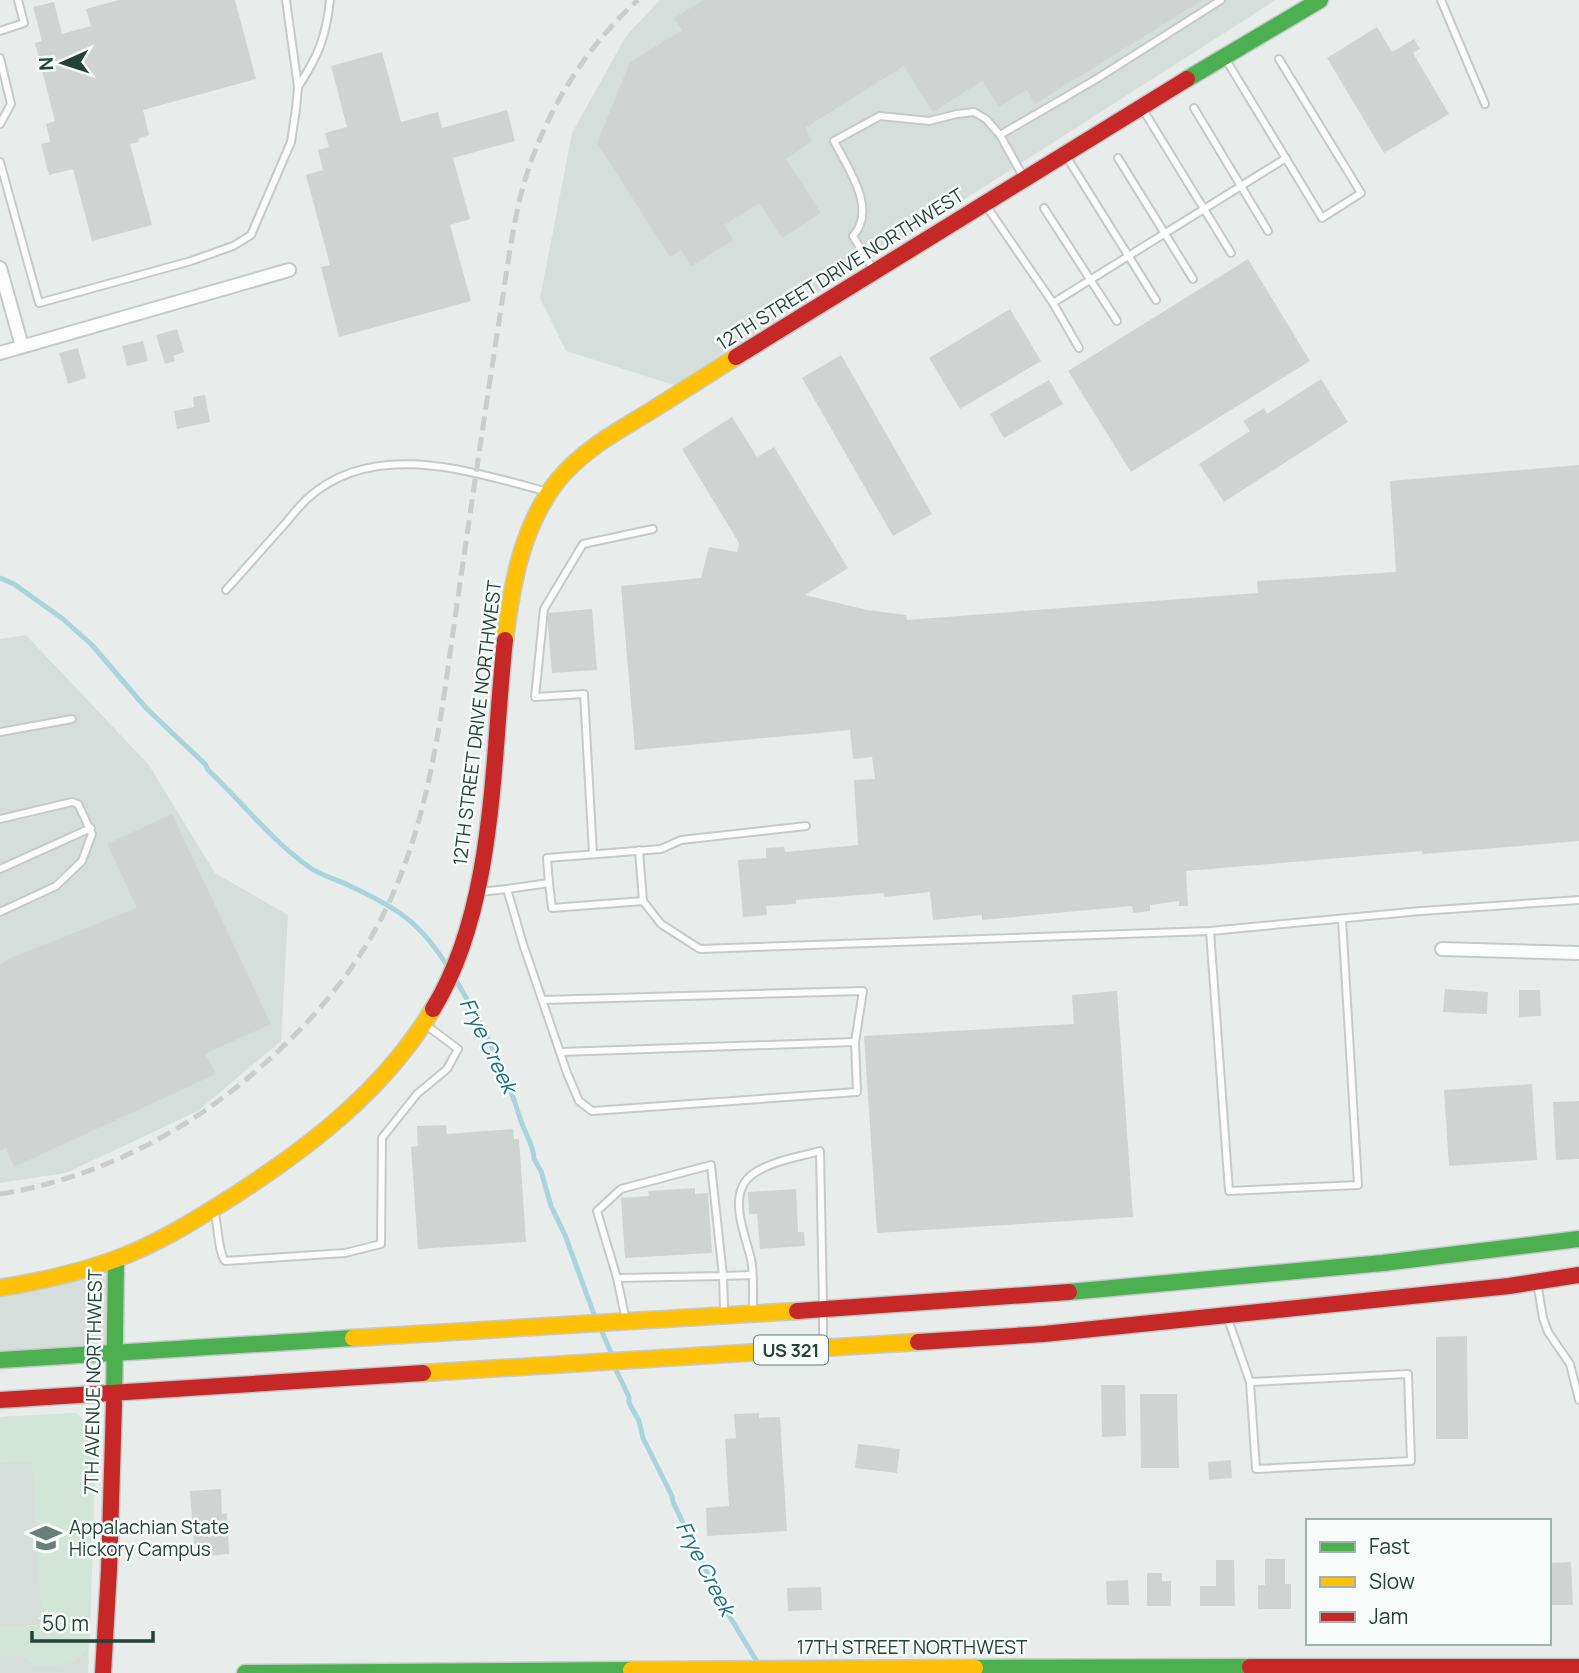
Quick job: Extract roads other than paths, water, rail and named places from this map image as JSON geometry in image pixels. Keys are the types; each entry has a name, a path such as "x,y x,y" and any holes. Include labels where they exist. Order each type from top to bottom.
{"main road":[{"name":"12TH STREET DRIVE NORTHWEST","path":"0,1288 76,1273 116,1260 214,1208 273,1170 335,1123 393,1068 425,1024 443,994 460,956 477,892 488,818 508,609 520,556 536,512 581,456 985,204 1320,0"},
{"name":"US 321","path":"0,1360 1042,1294 1275,1273 1579,1239"},
{"name":"7TH AVENUE NORTHWEST","path":"103,1673 115,1392 116,1260"},
{"name":"US 321","path":"0,1400 1044,1334 1227,1317 1579,1275"},
{"name":"17TH STREET NORTHWEST","path":"245,1673 828,1668 1579,1667"}],"street":[{"path":"0,268 22,346"},
{"path":"0,353 289,270"},
{"path":"1441,949 1579,953"}],"lane":[{"path":"0,31 23,24 18,0"},
{"path":"0,161 37,301 43,304 233,246 251,235 290,142 298,88 286,0"},
{"path":"298,88 318,56 328,25 330,0"},
{"path":"1000,135 1098,78 1221,0"},
{"path":"1441,0 1485,104"},
{"path":"1224,57 1322,218 1361,193 1279,59"},
{"path":"0,58 10,104 0,124"},
{"path":"1142,108 1231,253"},
{"path":"1194,108 1268,231"},
{"path":"875,272 853,236 859,230 861,220 860,193 834,141 880,116 929,121 974,112 986,119 1000,135 1025,180"},
{"path":"1066,155 1156,300"},
{"path":"1118,158 1193,279"},
{"path":"1053,303 1286,158"},
{"path":"985,204 1053,303 1079,348"},
{"path":"1044,208 1116,321"},
{"path":"226,590 308,497 345,474 393,464 422,464 476,472 550,492"},
{"path":"593,854 584,694 535,697 544,609 583,544 653,529"},
{"path":"0,732 72,719"},
{"path":"0,819 72,802 79,804 92,834 82,861 56,886 0,912"},
{"path":"643,901 552,908 547,858 661,849 681,840 806,826"},
{"path":"0,869 91,828"},
{"path":"639,850 643,901 661,924 700,949 1210,931 1579,900"},
{"path":"477,892 549,883"},
{"path":"507,889 542,1000 560,1052 579,1101 592,1111 857,1092 855,1042 863,991 542,1000"},
{"path":"1210,931 1229,1191 1358,1185 1342,919"},
{"path":"214,1208 219,1230 219,1254 225,1261 345,1253 381,1244 382,1138 417,1094 447,1069 458,1049 425,1024"},
{"path":"560,1052 855,1042"},
{"path":"754,1313 751,1261 742,1230 741,1187 752,1174 767,1167 820,1151 823,1348"},
{"path":"626,1321 617,1278 597,1211 621,1189 711,1165 722,1254 724,1315"},
{"path":"617,1278 752,1275"},
{"path":"1537,1281 1543,1318 1548,1332 1570,1364 1579,1400"},
{"path":"1227,1317 1250,1382 1256,1469 1411,1461 1408,1374 1250,1382"}],"waterway":[{"name":"Frye Creek","path":"0,578 14,584 63,619 92,645 146,708 205,764 282,845 313,870 394,909 417,927 449,969"},
{"name":"Frye Creek","path":"454,977 500,1064 531,1144 534,1159 541,1171 551,1206 565,1235 595,1317"},
{"name":"Frye Creek","path":"602,1332 612,1355"},
{"name":"Frye Creek","path":"615,1368 639,1421 643,1438 713,1589 759,1665"}],"railway":[{"path":"0,1194 67,1178 100,1166 163,1136 222,1098 249,1077 308,1021 344,979 386,909 413,839 432,766 520,198 538,143 564,90 598,42 638,0"}],"place":[{"name":"Appalachian State Hickory Campus","path":"46,1538"}]}
